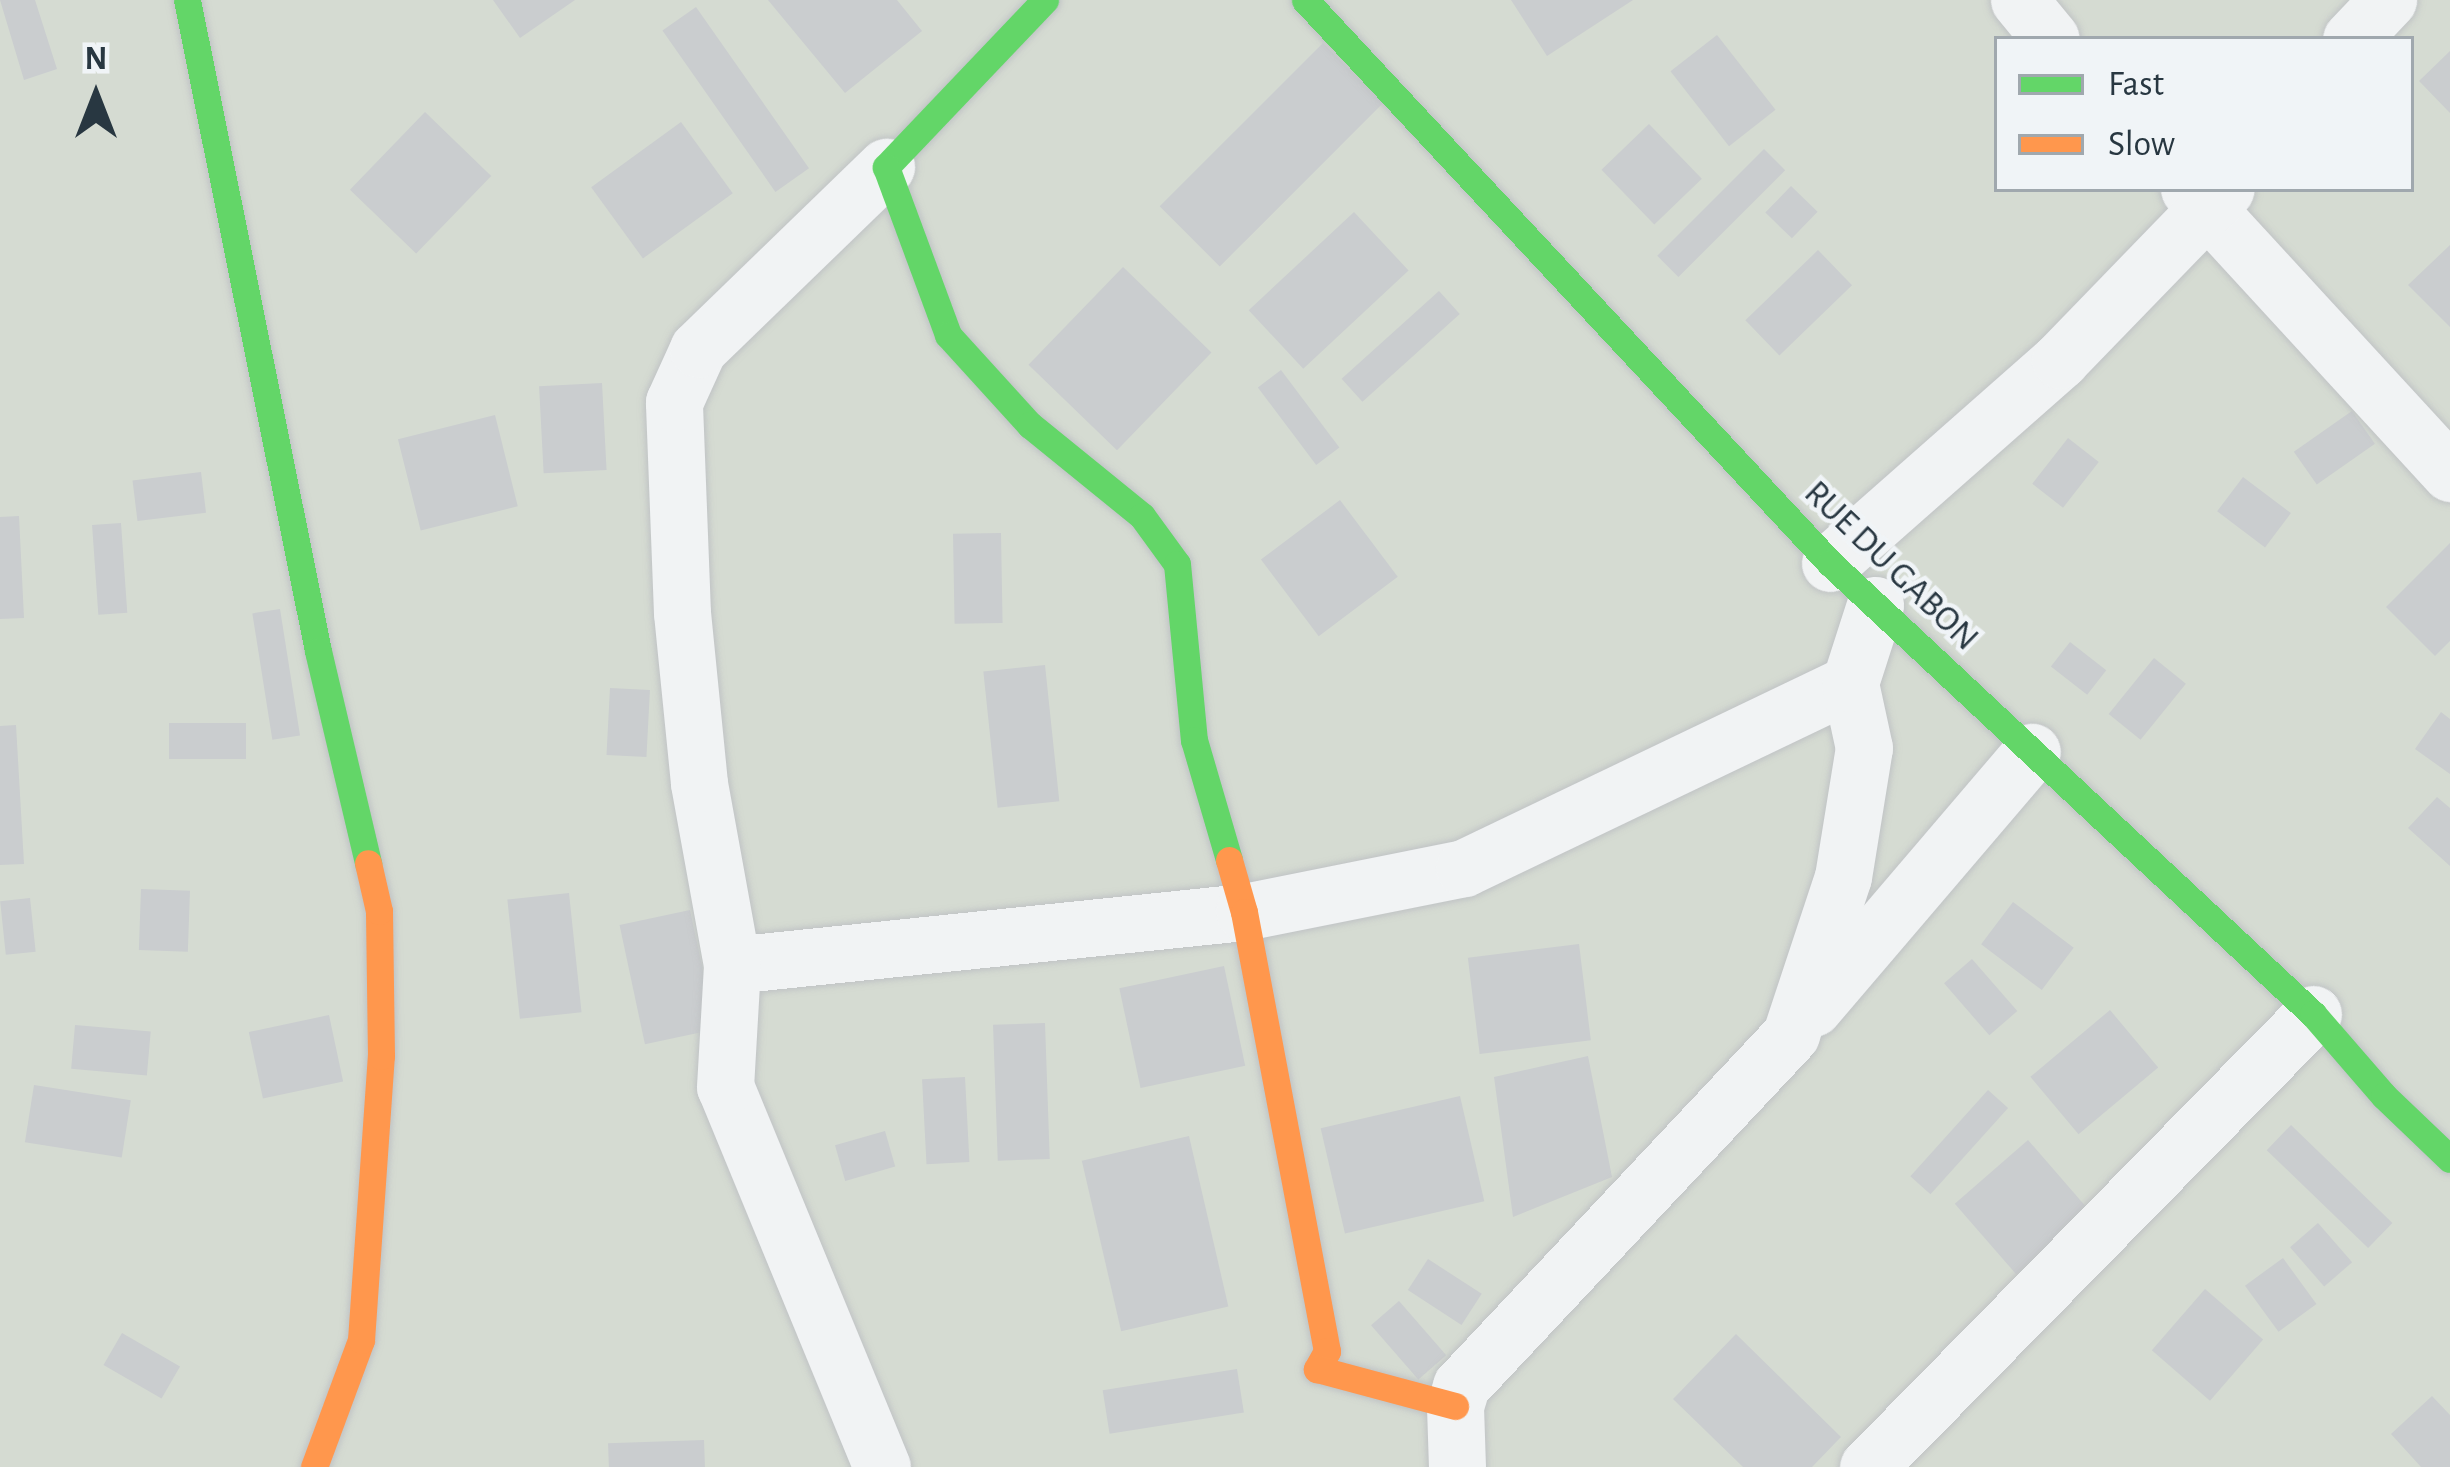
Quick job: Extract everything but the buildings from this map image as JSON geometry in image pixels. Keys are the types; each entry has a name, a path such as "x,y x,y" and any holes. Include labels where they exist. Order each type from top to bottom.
{"main road":[{"path":"187,0 318,651 379,911 381,1056 361,1340 314,1467"},
{"path":"1045,0 886,166 948,335 1030,425 1142,517 1177,564 1194,740 1244,912 1327,1352 1317,1370 1455,1406"},
{"name":"RUE DU GABON","path":"1305,0 1830,563 2314,1014 2384,1096 2450,1159"}],"street":[{"path":"2019,0 2049,36"},
{"path":"2354,36 2388,0"},
{"path":"882,1467 725,1087 732,965 699,783 688,677 674,402 698,349 886,166"},
{"path":"1830,563 2060,360 2208,196 2450,473"},
{"path":"1791,1034 1843,877 1864,748 1850,683 1875,605"},
{"path":"732,965 1244,912 1464,868 1850,683"},
{"path":"1456,1467 1455,1406 1473,1371 1791,1034 2032,752"},
{"path":"1868,1467 2314,1014"}],"shaded area":[{"path":"0,0 2450,0 2450,1467 0,1467"}],"traffic: fast":[{"path":"187,0 318,651 368,863"},
{"path":"1045,0 886,167 948,335 1030,425 1142,516 1177,564 1194,740 1229,860"},
{"path":"1305,0 1830,563 2313,1014 2384,1096 2450,1159"}],"traffic: slow":[{"path":"1229,860 1244,912 1327,1351 1317,1369 1455,1406"},
{"path":"314,1467 361,1340 381,1056 379,911 368,863"}]}
